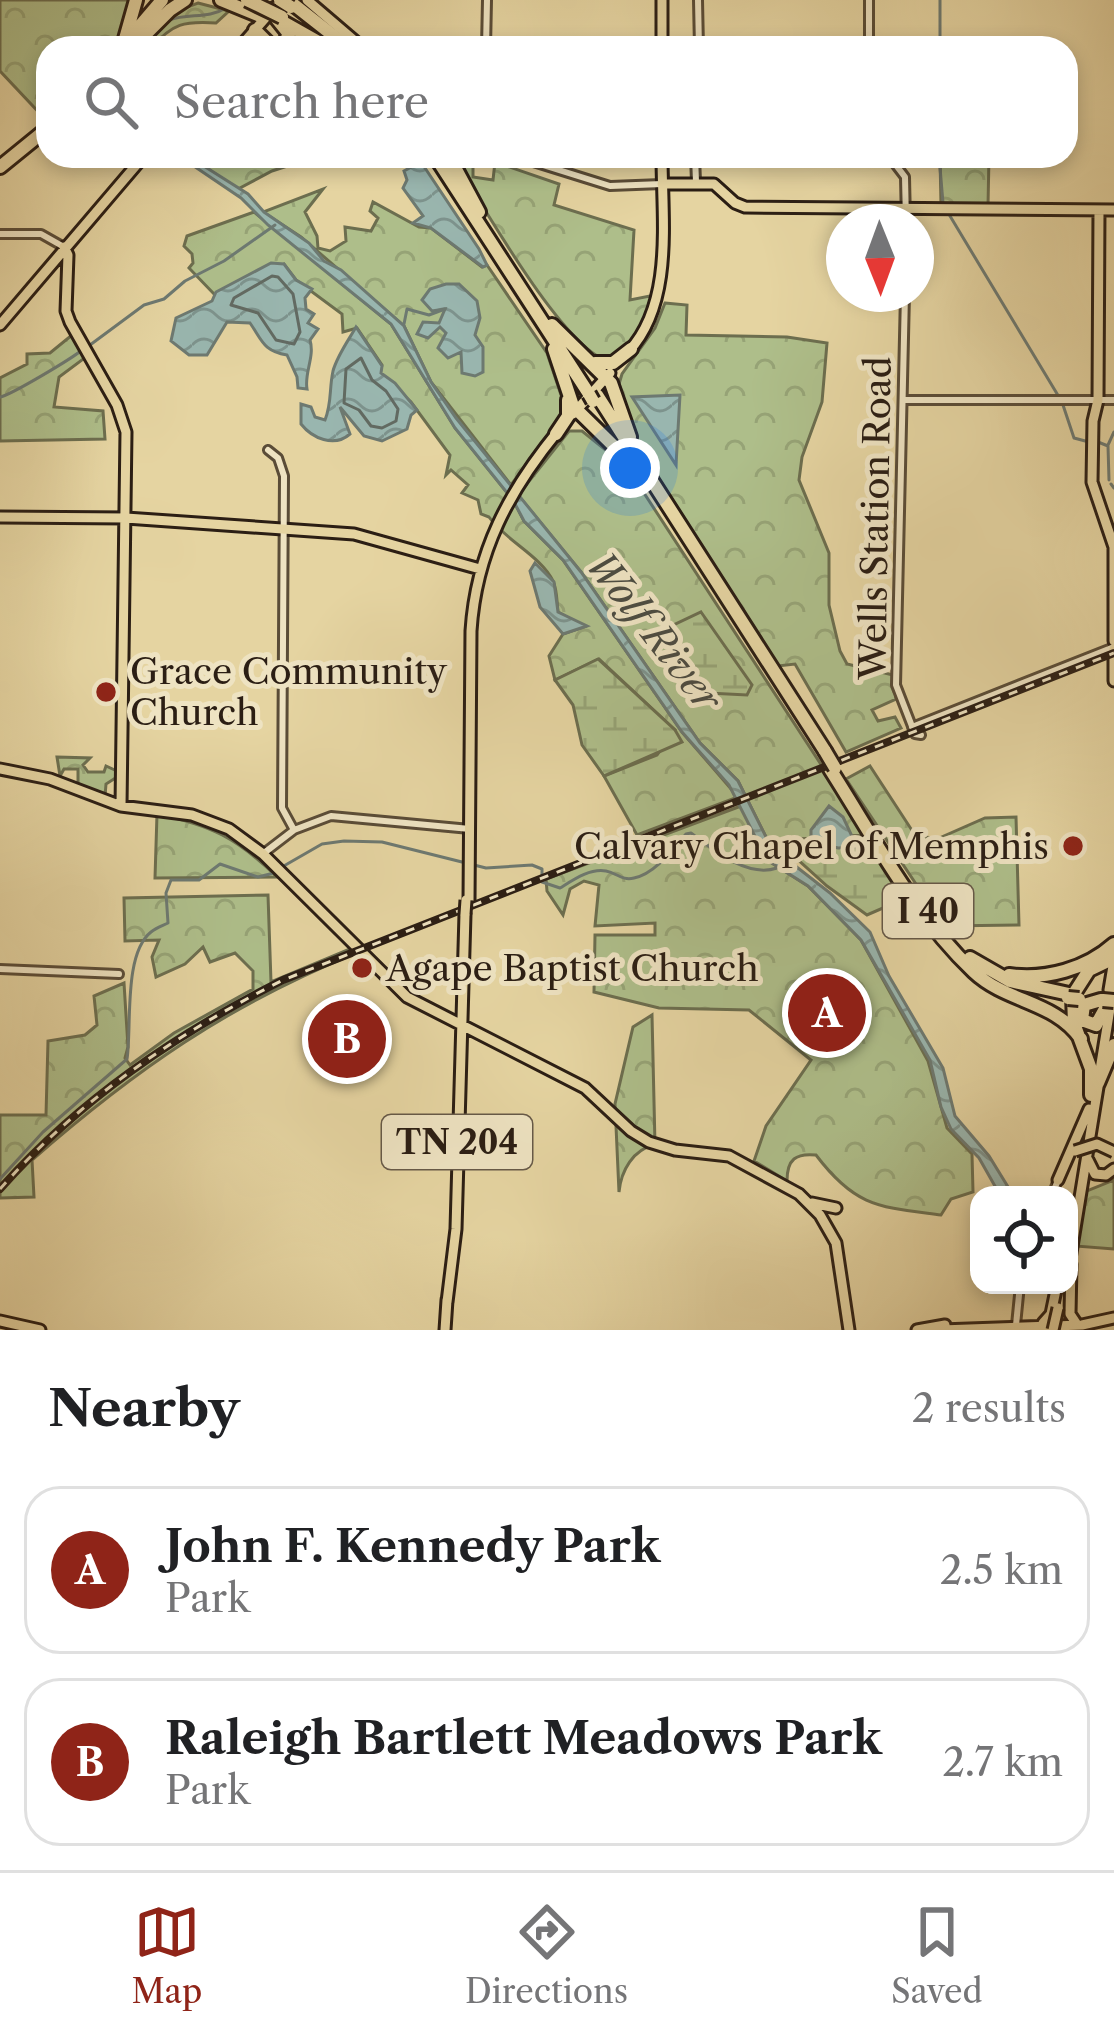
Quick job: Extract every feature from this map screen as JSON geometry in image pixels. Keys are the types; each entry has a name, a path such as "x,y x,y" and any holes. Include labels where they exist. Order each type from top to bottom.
{"highway":[{"path":"139,36 185,0"},
{"path":"226,0 278,12"},
{"path":"247,0 317,36"},
{"path":"152,26 164,1"},
{"path":"134,36 164,1"},
{"path":"127,36 136,5"},
{"path":"254,32 259,36"},
{"path":"254,32 258,36"},
{"path":"0,171 36,142"},
{"name":"I 40","path":"450,168 929,921 953,951 1003,984 1108,999"},
{"name":"I 40","path":"451,168 539,312"},
{"path":"539,312 594,363 617,397"},
{"path":"539,312 567,393 568,416 558,435"},
{"path":"594,363 613,363 631,349"},
{"path":"623,363 615,378 617,397 629,435 655,487"},
{"path":"567,393 593,430 620,449 640,472"},
{"name":"I 40","path":"593,395 822,752"},
{"path":"558,435 575,426 593,430"},
{"name":"I 40","path":"832,768 938,926 973,961 1010,981 1074,996"},
{"path":"973,961 1007,975 1039,976 1082,964 1114,944"},
{"path":"953,951 994,988 1064,1018 1081,1040"},
{"path":"1093,1099 1091,1069 1072,1014 1073,995 1089,970 1112,959"},
{"path":"1108,999 1114,1023"},
{"path":"1093,1099 1114,1045"}],"main road":[{"path":"307,0 349,36"},
{"path":"662,0 662,36"},
{"path":"250,36 278,12"},
{"path":"0,325 134,168"},
{"path":"606,379 651,328 661,303 662,168"},
{"path":"662,184 718,186 739,206 826,207"},
{"path":"606,379 648,326 657,303 662,208"},
{"path":"934,208 1109,209"},
{"path":"1109,209 1099,224 1092,482 1114,547 1114,681"},
{"path":"64,248 66,311 124,418 129,520 121,806"},
{"name":"TN 204","path":"445,1330 470,855 471,649 477,572 496,526 533,465 606,379"},
{"path":"0,518 129,520 354,534 477,572"},
{"path":"0,769 54,780 121,806 203,818 229,829 262,854 407,997 585,1088 649,1142 729,1156 807,1201 836,1208"},
{"path":"1078,1187 1112,959"},
{"path":"1085,1130 1088,1161 1096,1174 1106,1175 1114,1169"},
{"path":"1056,1186 1085,1130"},
{"path":"1056,1186 1075,1151 1097,1144 1114,1152"},
{"path":"807,1201 820,1215 839,1256 849,1330"},
{"path":"1055,1327 1071,1319 1061,1308 1062,1294"},
{"path":"1055,1327 1065,1294"},
{"path":"940,1330 1055,1327 1114,1318"},
{"path":"0,1321 40,1330"},
{"path":"917,1330 968,1322 1016,1327"}],"street":[{"path":"486,36 487,0"},
{"path":"698,0 699,36"},
{"path":"868,36 869,0"},
{"path":"552,168 610,186 662,184"},
{"path":"695,168 696,184"},
{"path":"900,168 906,204"},
{"path":"0,234 41,234 64,248"},
{"name":"Wells Station Road","path":"905,312 896,685 912,727 921,735"},
{"path":"903,400 1114,400"},
{"path":"268,450 283,466 282,808 294,830"},
{"path":"912,727 1114,646"},
{"path":"262,854 294,830 343,815 470,829"},
{"path":"0,969 119,974"},
{"path":"1016,1327 1018,1294"}],"green space":[{"path":"0,0 136,0 120,36 36,36 36,109 0,71"},
{"path":"198,3 229,11 216,23 180,25 163,36 149,36 168,14"},
{"path":"206,168 281,168 272,171 238,189"},
{"path":"459,168 473,168 473,177 493,180 494,168 512,168 559,184 554,205 634,230 630,300 655,295 636,339 610,361 570,332 524,272"},
{"path":"940,168 989,168 988,206 941,205"},
{"path":"323,189 305,212 318,248 330,251 346,241 345,227 371,231 378,218 370,211 373,202 419,227 431,228 482,267 487,265 547,353 566,410 511,485 431,382 404,326 301,237 263,212"},
{"path":"254,212 391,324 455,428 513,500 524,521 563,560 682,732 738,797 637,835 604,776 657,755 675,730 599,659 555,680 549,656 563,634 584,627 558,612 554,584 540,564 481,514 478,500 462,493 468,485 451,470 446,475 450,455 411,402 380,373 382,365 357,328 343,332 342,314 296,280 284,264 215,295 189,268 193,263 184,246 187,236"},
{"path":"665,303 687,305 686,335 787,337 827,343 822,402 802,457 799,480 829,553 829,605 840,651 847,664 893,675 896,699 872,710 878,721 895,717 901,728 846,752 795,664 778,666 638,446 619,384 655,328"},
{"path":"72,335 86,357 59,377 54,407 103,411 105,439 0,441 0,378 27,364 27,354 50,353"},
{"path":"569,431 582,431 627,467 867,835 802,839 793,862 771,847 738,781 700,743 581,572 518,495"},
{"path":"701,612 752,685 747,695 708,693 689,676 663,630"},
{"path":"598,659 675,730 682,742 604,776 582,745 573,705 555,680"},
{"path":"57,757 90,758 83,765 88,772 104,772 106,766 119,772 106,784 105,796 78,785 78,769 64,769 60,776"},
{"path":"870,766 915,835 937,839 985,818 1016,817 1019,925 944,926 846,779"},
{"path":"741,806 767,860 808,886 861,940 928,1061 947,1128 972,1154 970,1193 951,1199 941,1215 901,1210 857,1195 816,1155 794,1159 787,1181 754,1161 766,1126 811,1060 749,1010 659,1008 594,992 595,935 655,935 655,923 595,926 599,885 584,881 570,889 563,915 547,891 546,879"},
{"path":"157,814 222,835 277,877 155,878"},
{"path":"867,835 906,898 867,915 795,857 802,839"},
{"path":"268,895 271,982 352,948 356,953 266,995 185,1042 32,1160 34,1197 0,1198 0,1115 46,1115 48,1041 85,1035 97,1025 94,996 124,983 125,1058 130,1065 174,1033 253,989 253,971 235,953 210,962 203,947 185,964 156,977 152,957 159,940 125,941 124,898"},
{"path":"331,1015 363,1016 362,1063 329,1063"},
{"path":"652,1015 655,1145 630,1162 619,1192 615,1104 633,1027"},
{"path":"1114,1180 1114,1249 1078,1246 1084,1192"}],"water":[{"path":"197,168 207,168 248,194 404,326 431,382 456,418 581,572 700,743 738,781 771,847 870,932 889,976 943,1068 955,1116 1007,1186 995,1186 979,1158 951,1129 930,1060 861,940 808,886 767,860 729,785 682,732 563,560 524,521 513,500 455,428 391,324 241,198"},
{"path":"425,168 487,265 483,267 431,228 413,223 423,216 403,188 404,171"},
{"path":"271,263 284,264 296,280 312,289 305,298 306,309 314,314 308,323 318,329 310,340 307,389 298,388 287,355 268,348 250,323 227,322 207,355 189,355 171,341 176,318"},
{"path":"459,284 477,301 480,318 475,335 483,347 483,372 475,376 462,373 461,352 448,358 438,348 446,333 440,327 428,338 417,334 423,322 439,323 445,309 432,311 422,300 430,289"},
{"path":"356,327 382,366 381,373 417,410 407,429 382,441 364,436 340,407 350,434 344,438 324,439 301,424 301,404 325,420 335,365"},
{"path":"680,395 676,465 632,397"},
{"path":"535,563 554,582 558,612 587,626 563,634 540,607 530,571"},
{"path":"829,806 843,817 857,847 811,841 811,830"}],"waterway":[{"path":"940,0 940,36"},
{"path":"169,20 226,8"},
{"path":"940,168 943,203"},
{"path":"947,211 1062,402 1074,438 1089,442"},
{"path":"90,345 144,305 164,299 275,225"},
{"path":"404,324 407,309 429,315 445,309"},
{"path":"0,397 82,350"},
{"path":"1108,445 1114,432"},
{"path":"1098,442 1108,446 1109,480"},
{"path":"1111,484 1114,488"},
{"path":"282,867 322,844 382,842 486,868 532,865 542,869 542,882 560,888 594,871 626,878 642,876 691,833 743,866 777,868"},
{"path":"0,1179 43,1132 127,1059 136,957 151,932 168,923 166,893 171,880 199,880 220,864 258,877 274,873"}],"railway":[{"path":"0,1189 63,1126 131,1071 283,980 1114,653"}],"place":[{"name":"Grace Community Church","path":"106,692"},
{"name":"Calvary Chapel of Memphis","path":"1073,846"},
{"name":"Agape Baptist Church","path":"362,968"},
{"name":"John F. Kennedy Park","path":"827,1013"},
{"name":"Raleigh Bartlett Meadows Park","path":"347,1039"}],"water label":[{"name":"Wolf River","path":"654,631"}]}
